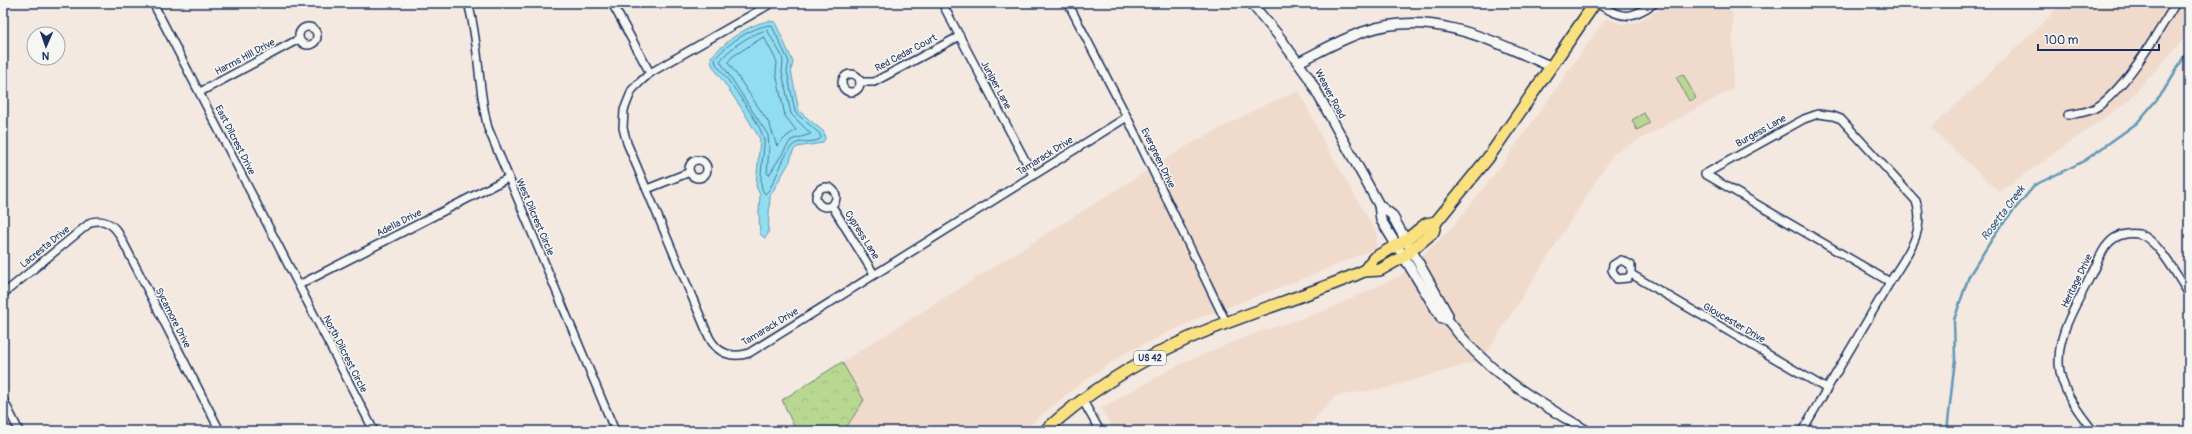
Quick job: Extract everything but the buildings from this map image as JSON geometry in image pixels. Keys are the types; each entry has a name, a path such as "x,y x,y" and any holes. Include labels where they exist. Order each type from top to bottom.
{"main road":[{"name":"Weaver Road","path":"1251,3 1299,62 1379,205 1382,220 1401,243 1442,319 1447,319 1465,342 1500,376 1520,391 1587,431"},
{"name":"US 42","path":"1045,431 1082,399 1137,364 1188,338 1364,271 1380,270 1407,253 1433,232 1436,222 1463,191 1488,158 1550,66 1595,3"},
{"path":"1299,62 1365,31 1401,23 1417,22 1462,31 1488,40 1550,66"},
{"name":"US 42","path":"1364,271 1374,258 1401,243 1426,224 1436,222"}],"street":[{"name":"East Dilcrest Drive","path":"154,3 299,285"},
{"name":"West Dilcrest Circle","path":"468,3 476,35 484,115 493,142 615,431"},
{"path":"612,3 650,73"},
{"name":"Tamarack Drive","path":"772,3 650,73 632,90 624,110 623,120 627,143 709,337 716,348 723,353 738,356 749,352 1127,117"},
{"name":"Juniper Lane","path":"942,3 1033,175"},
{"name":"Evergreen Drive","path":"1068,3 1127,117 1227,324"},
{"path":"1595,3 1618,15 1628,16 1637,14 1655,3"},
{"path":"2068,115 2086,112 2100,105 2108,97 2147,50 2176,3"},
{"name":"Red Cedar Court","path":"860,82 874,82 960,36"},
{"name":"Harms Hill Drive","path":"200,92 299,40"},
{"name":"Burgess Lane","path":"1802,431 1890,282 1918,232 1920,224 1919,208 1912,196 1841,119 1825,114 1811,115 1705,174 1890,282"},
{"path":"647,189 690,172"},
{"name":"Adella Drive","path":"299,285 508,178"},
{"name":"Cypress Lane","path":"832,206 874,274"},
{"name":"Lacresta Drive","path":"3,294 88,225 97,221 103,221"},
{"name":"Sycamore Drive","path":"103,221 110,224 119,234 220,431"},
{"name":"Heritage Drive","path":"2094,431 2073,405 2067,394 2061,372 2059,354 2066,328 2107,244 2113,239 2125,234 2138,234 2147,238 2161,253 2189,294"},
{"name":"Gloucester Drive","path":"1631,274 1827,389"},
{"name":"North Dilcrest Circle","path":"299,285 374,431"},
{"path":"3,399 19,431"},
{"path":"1082,399 1100,431"}],"shaded area":[{"path":"1671,3 1725,3 1733,15 1733,89 1614,153 1482,360 1386,388 1335,396 1304,431 1244,431 1241,429 1238,431 1114,431 1101,408 1182,363 1250,335 1324,311 1400,276 1453,227 1501,166 1606,18 1622,24 1635,23"},
{"path":"2060,3 2189,3 2189,33 2126,103 1999,192 1931,128 2050,16"},
{"path":"1299,91 1324,142 1377,234 1376,248 1300,280 1201,317 1127,352 1084,381 1040,416 1025,431 844,431 864,400 842,362 1185,147 1260,107"}],"green space":[{"path":"1683,74 1696,98 1689,101 1676,77"},
{"path":"1644,113 1650,123 1637,130 1632,120"},
{"path":"842,362 864,400 844,431 796,431 782,400"}],"water":[{"path":"769,21 775,22 793,62 791,71 799,111 824,132 825,139 822,143 797,147 793,151 790,161 770,196 768,234 765,238 760,234 760,195 756,186 760,139 742,109 712,65 711,57 737,34 752,26"}],"waterway":[{"name":"Rosetta Creek","path":"1947,431 1955,359 1954,320 1969,276 1999,228 2035,185 2084,161 2137,123 2163,92 2189,48"}]}
